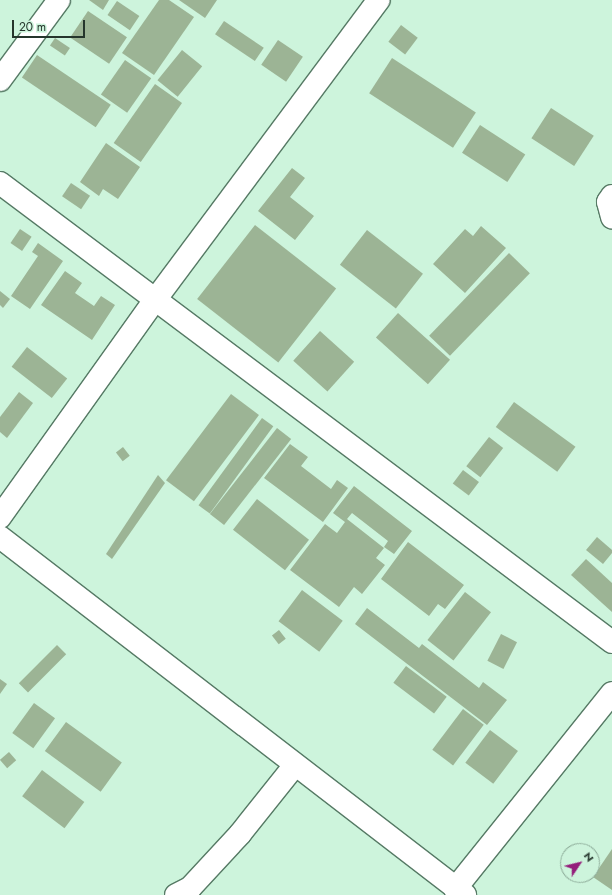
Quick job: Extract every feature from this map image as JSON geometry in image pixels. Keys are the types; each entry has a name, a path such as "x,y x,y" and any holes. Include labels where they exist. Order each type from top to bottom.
{"street":[{"path":"0,80 59,0"},
{"path":"0,517 155,300 379,0"},
{"path":"0,183 612,642"},
{"path":"612,196 608,202 612,217"},
{"path":"0,537 460,892 612,692"},
{"path":"176,895 190,888 240,834 295,765"}],"building":[{"path":"89,0 109,0 103,10"},
{"path":"159,0 169,0 194,17 154,75 122,53"},
{"path":"179,0 217,0 205,18"},
{"path":"117,1 139,16 130,30 107,15"},
{"path":"88,11 127,37 109,64 70,38"},
{"path":"224,21 264,48 255,61 215,34"},
{"path":"401,25 418,38 405,54 388,42"},
{"path":"55,38 70,48 65,56 50,45"},
{"path":"278,40 303,57 286,82 261,65"},
{"path":"182,50 202,66 178,97 157,80"},
{"path":"37,55 111,105 96,127 22,77"},
{"path":"392,58 476,112 453,148 369,93"},
{"path":"125,60 151,78 127,113 101,94"},
{"path":"155,84 182,103 141,162 114,143"},
{"path":"551,108 594,136 574,166 531,138"},
{"path":"480,125 525,154 507,182 462,153"},
{"path":"106,143 140,167 118,199 103,189 99,196 80,182"},
{"path":"292,168 305,178 290,197 314,216 295,240 258,211"},
{"path":"71,183 90,196 81,209 62,196"},
{"path":"255,225 336,288 278,362 197,299"},
{"path":"481,226 506,248 465,293 433,264 465,229 473,236"},
{"path":"20,229 32,237 22,251 10,243"},
{"path":"367,230 423,274 396,308 340,265"},
{"path":"38,243 63,261 30,309 11,296 38,256 32,252"},
{"path":"509,253 530,273 450,356 429,336"},
{"path":"65,271 82,283 75,293 94,306 101,296 115,305 92,340 41,305"},
{"path":"0,291 10,299 3,308 0,305"},
{"path":"398,313 450,360 428,384 376,338"},
{"path":"320,331 354,362 327,392 293,361"},
{"path":"27,347 67,378 52,398 12,367"},
{"path":"19,392 33,403 7,438 0,432 0,417"},
{"path":"231,394 259,415 194,501 166,480"},
{"path":"514,402 575,447 557,472 496,427"},
{"path":"262,418 273,426 210,514 199,505"},
{"path":"277,428 291,439 224,525 210,514"},
{"path":"489,437 503,448 480,477 466,466"},
{"path":"290,444 308,457 301,466 331,489 337,480 348,488 323,522 264,478"},
{"path":"123,447 130,456 123,461 116,453"},
{"path":"463,470 479,482 469,496 453,484"},
{"path":"158,475 165,483 112,559 106,554"},
{"path":"354,486 412,531 394,554 384,547 388,541 352,513 347,519 384,548 376,558 385,565 362,594 354,587 339,607 290,570 325,524 337,533 345,522 333,513"},
{"path":"257,499 309,540 285,570 233,530"},
{"path":"597,537 612,550 612,553 603,564 586,550"},
{"path":"408,542 464,585 445,609 438,604 429,616 381,579"},
{"path":"586,559 612,583 612,612 571,575"},
{"path":"302,590 343,621 319,652 279,621"},
{"path":"465,592 491,612 453,660 427,640"},
{"path":"367,608 419,648 422,644 479,688 483,682 507,700 487,725 355,624"},
{"path":"279,630 286,639 279,644 272,636"},
{"path":"501,634 517,642 503,669 487,661"},
{"path":"57,645 66,654 28,692 19,683"},
{"path":"406,666 447,697 434,713 393,683"},
{"path":"0,679 7,684 0,694"},
{"path":"34,703 55,718 33,748 12,733"},
{"path":"463,709 484,725 453,765 432,750"},
{"path":"66,722 122,763 101,792 45,751"},
{"path":"490,730 518,751 493,784 465,763"},
{"path":"9,752 16,760 7,768 0,760"},
{"path":"42,770 84,802 64,828 22,796"},
{"path":"612,849 612,890 600,882 600,867"}]}
